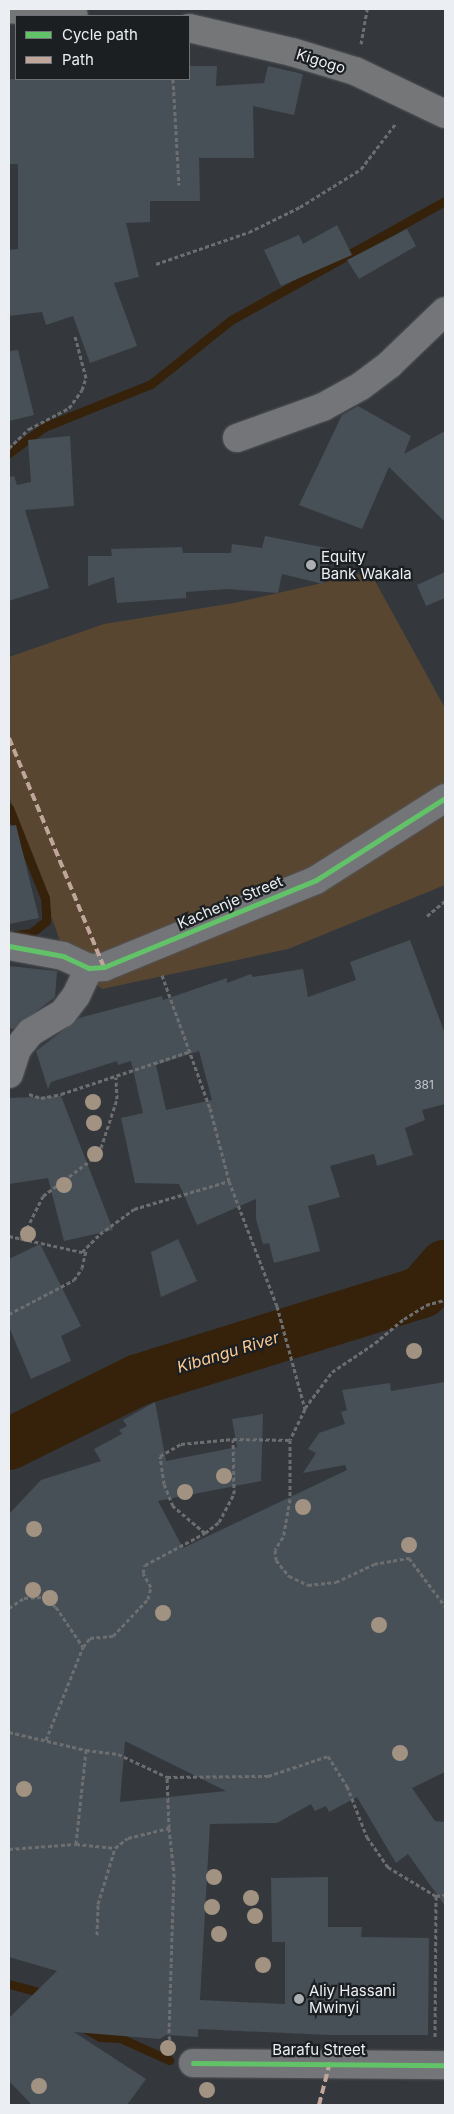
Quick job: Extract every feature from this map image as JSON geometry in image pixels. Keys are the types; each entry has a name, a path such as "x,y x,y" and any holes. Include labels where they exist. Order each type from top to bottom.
{"main road":[{"path":"9,9 65,15"},
{"name":"Kigogo","path":"190,28 292,52 355,71 445,114"}],"street":[{"path":"237,438 323,407 361,386 390,364 445,311"},
{"name":"Kachenje Street","path":"88,968 104,967 152,949 316,880 445,798"},
{"path":"9,946 63,956 88,968 76,996 63,1013 31,1032 17,1049 16,1082"},
{"name":"Barafu Street","path":"193,2063 440,2065"}],"path":[{"path":"355,71 367,9"},
{"path":"173,80 179,186"},
{"path":"156,264 250,232 300,207 361,169 416,99"},
{"path":"9,448 30,430 69,408 82,390 86,378 75,336"},
{"path":"426,916 445,901"},
{"path":"152,949 191,1051 229,1182 277,1306 305,1409"},
{"path":"16,1082 41,1098 191,1051"},
{"path":"21,1240 43,1196 99,1154 117,1099 116,1076"},
{"path":"9,1314 74,1280 82,1268 86,1249 100,1234 134,1209 229,1182"},
{"path":"9,1236 21,1240 48,1242 75,1252 86,1249"},
{"path":"445,1300 426,1305 404,1319 375,1344 332,1372 305,1409 290,1440 288,1514 283,1537 274,1554 290,1576 302,1584 323,1584 371,1565 385,1564 405,1557 419,1568 445,1606"},
{"path":"205,1533 173,1506 164,1484 160,1456 181,1444 233,1439 290,1440"},
{"path":"46,1740 83,1648 90,1638 113,1636 148,1599 151,1587 143,1573 145,1564 205,1533 219,1522 234,1494 233,1439"},
{"path":"9,1608 24,1598 43,1597 56,1608 83,1648"},
{"path":"9,1732 86,1750 118,1754 167,1777 268,1776 328,1756 346,1786 366,1837 388,1867 436,1896 445,1895"},
{"path":"76,1844 86,1750"},
{"path":"167,1777 169,1828 174,1873 168,2036 176,2051 193,2063"},
{"path":"97,1935 98,1904 115,1848 128,1838 169,1828"},
{"path":"9,1849 76,1844 115,1848"},
{"path":"436,1896 440,2065"}],"shaded area":[{"path":"370,572 445,708 445,885 288,949 102,989 66,958 9,796 9,657 104,624 234,603"}],"building":[{"path":"190,66 217,66 216,86 264,83 268,66 303,74 294,115 253,106 254,158 199,158 200,201 150,201 150,222 126,223 139,277 114,283 137,346 90,363 73,316 46,325 42,312 9,316 9,250 18,249 18,164 9,164 9,79 190,80"},
{"path":"337,225 352,255 281,286 264,250 299,235 303,244"},
{"path":"407,229 416,246 359,279 347,260"},
{"path":"18,350 34,415 9,421 9,351"},
{"path":"358,406 411,436 404,454 445,431 445,522 389,467 362,529 299,505 342,415"},
{"path":"70,436 74,506 25,510 49,588 9,601 9,477 14,476 17,485 31,482 28,440"},
{"path":"265,536 332,549 323,584 282,574 278,593 227,589 186,592 186,598 117,603 114,577 88,586 88,556 112,556 111,549 182,547 183,553 231,553 232,544 262,548"},
{"path":"445,572 445,598 426,606 417,585"},
{"path":"16,825 39,918 9,924 9,826"},
{"path":"410,940 445,1034 445,1104 422,1110 425,1120 405,1128 413,1155 377,1166 374,1154 330,1166 340,1197 308,1206 320,1251 274,1263 269,1243 263,1244 256,1219 256,1199 197,1225 179,1184 135,1183 121,1118 143,1113 131,1061 118,1065 117,1061 51,1082 48,1089 36,1051 79,1018 162,996 163,1000 227,978 227,983 251,974 253,977 303,969 308,997 356,980 350,962","holes":["199,1051 212,1100 166,1110 156,1065"]},
{"path":"9,966 57,971 55,997 14,1029 9,1028"},
{"path":"61,1096 113,1230 64,1241 48,1178 9,1184 9,1098"},
{"path":"178,1239 197,1281 161,1297 151,1252"},
{"path":"40,1244 81,1326 61,1336 71,1361 31,1379 9,1327 9,1259"},
{"path":"445,1382 445,1772 412,1788 435,1821 445,1822 445,1906 408,1854 396,1863 357,1797 329,1812 326,1806 315,1811 311,1804 277,1823 210,1824 200,2000 285,2004 285,1942 272,1942 271,1878 328,1877 328,1927 362,1927 361,1937 429,1938 428,2035 329,2035 198,2029 198,2037 166,2035 160,2039 74,2032 146,2079 127,2105 32,2105 9,2081 9,2018 57,1971 9,1957 9,1514 41,1480 101,1461 94,1449 122,1434 119,1430 127,1426 123,1420 155,1402 166,1461 237,1447 232,1419 263,1414 261,1481 158,1501 183,1548 347,1470 345,1465 303,1473 316,1453 308,1449 319,1433 345,1424 341,1412 347,1410 342,1390 390,1383 391,1391","holes":["125,1741 226,1791 120,1802"]}],"waterway":[{"path":"9,453 44,427 151,384 231,320 445,201"},
{"path":"9,808 45,898 46,914 46,921 31,933 9,936"},
{"name":"Kibangu River","path":"9,1444 138,1380 422,1292 445,1266"},
{"path":"9,1984 39,1992 43,2001"},
{"path":"86,2029 100,2037 120,2038 169,2060"}],"marked path":[{"path":"9,738 104,967"},
{"path":"319,2105 330,2062"}],"cycle path":[{"path":"9,946 63,956 89,968 104,967 316,880 445,798"},
{"path":"193,2063 445,2065"}],"place":[{"name":"Equity Bank Wakala","path":"311,565"},
{"name":"Aliy Hassani Mwinyi","path":"299,1999"}]}
